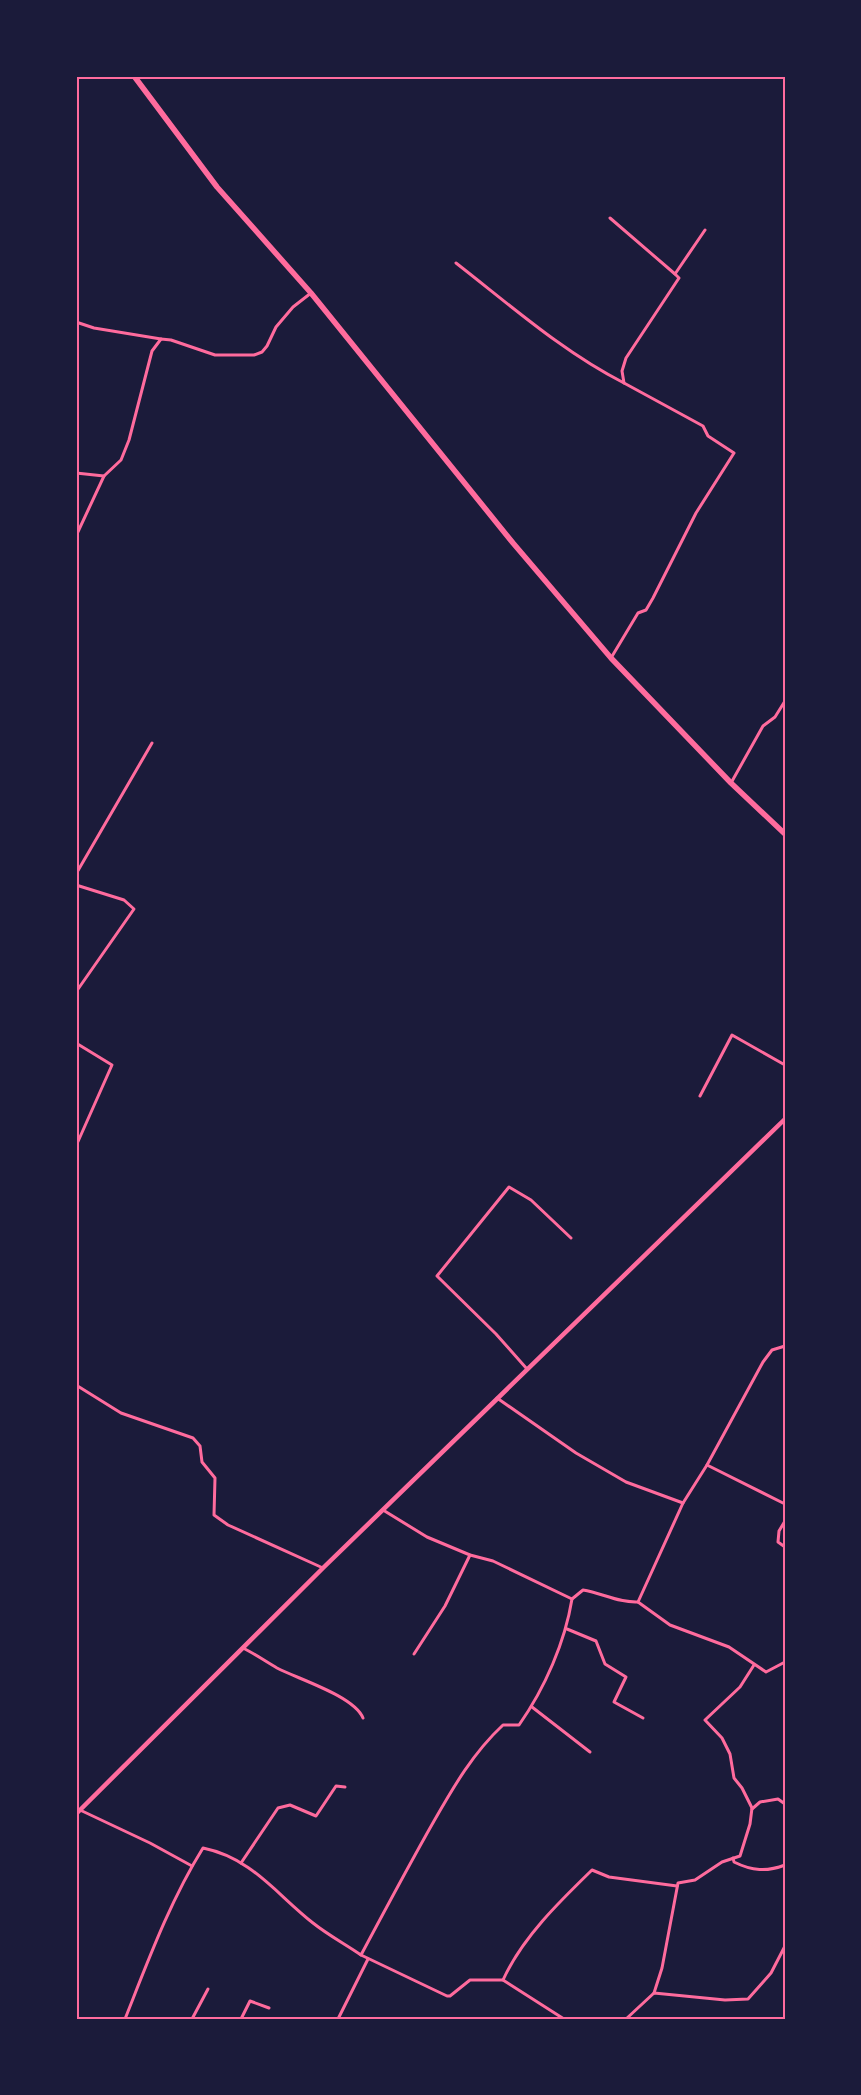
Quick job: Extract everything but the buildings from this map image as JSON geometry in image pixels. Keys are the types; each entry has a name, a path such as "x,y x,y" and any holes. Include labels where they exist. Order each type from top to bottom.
{"main road":[{"path":"134,76 217,187 311,293 513,543 611,658 731,783 785,834"}],"street":[{"path":"610,218 679,278 626,358 622,371 624,383"},
{"path":"675,274 705,230"},
{"path":"456,263 554,338 603,372 703,426 708,436 734,452 696,513 646,610 638,613 611,658"},
{"path":"76,322 94,328 171,340 215,354 254,355 262,352 267,346 276,327 293,306 311,293"},
{"path":"76,536 104,476 120,460 129,440 152,350 161,339"},
{"path":"76,473 104,476"},
{"path":"731,783 763,726 776,717 785,701"},
{"path":"76,874 152,744"},
{"path":"76,885 124,900 134,909 76,992"},
{"path":"700,1096 732,1036 785,1065"},
{"path":"76,1043 112,1065 76,1146"},
{"path":"192,1866 150,1843 78,1812 323,1568 785,1119"},
{"path":"527,1369 496,1334 437,1276 510,1187 531,1200 571,1238"},
{"path":"638,1602 683,1503 708,1465 763,1362 772,1350 785,1346"},
{"path":"76,1384 121,1412 193,1438 200,1446 202,1462 215,1478 214,1515 228,1525 323,1568"},
{"path":"497,1398 576,1453 626,1482 683,1503"},
{"path":"708,1465 785,1504"},
{"path":"383,1510 427,1537 470,1555 493,1562 572,1599"},
{"path":"785,1521 779,1531 778,1542 785,1547"},
{"path":"414,1654 445,1606 470,1555"},
{"path":"361,1955 408,1866 462,1772 491,1736 503,1725 519,1724 532,1707 567,1629 572,1599 583,1590 602,1593 625,1602 638,1602 670,1625 729,1647 766,1672 785,1662"},
{"path":"567,1629 596,1641 605,1664 626,1677 614,1702 643,1718"},
{"path":"243,1647 277,1668 338,1697 360,1711 363,1718"},
{"path":"626,2019 654,1993 662,1968 678,1883 695,1880 722,1862 740,1856 750,1824 752,1809 742,1788 734,1778 730,1754 722,1738 705,1720 740,1687 754,1665"},
{"path":"532,1707 590,1752"},
{"path":"242,1863 278,1808 290,1805 316,1816 336,1786 345,1787"},
{"path":"752,1809 760,1802 778,1798 785,1804"},
{"path":"125,2019 160,1934 202,1848 242,1863 257,1872 313,1923 361,1955 446,1996 450,1996 470,1980 503,1980 564,2019"},
{"path":"734,1858 734,1862 744,1867 767,1871 785,1865"},
{"path":"503,1980 513,1959 565,1896 592,1870 609,1877 677,1886"},
{"path":"654,1993 725,2000 748,1998 771,1973 785,1946"},
{"path":"338,2019 368,1959"},
{"path":"192,2019 208,1989"},
{"path":"241,2019 250,2001 269,2008"}]}
